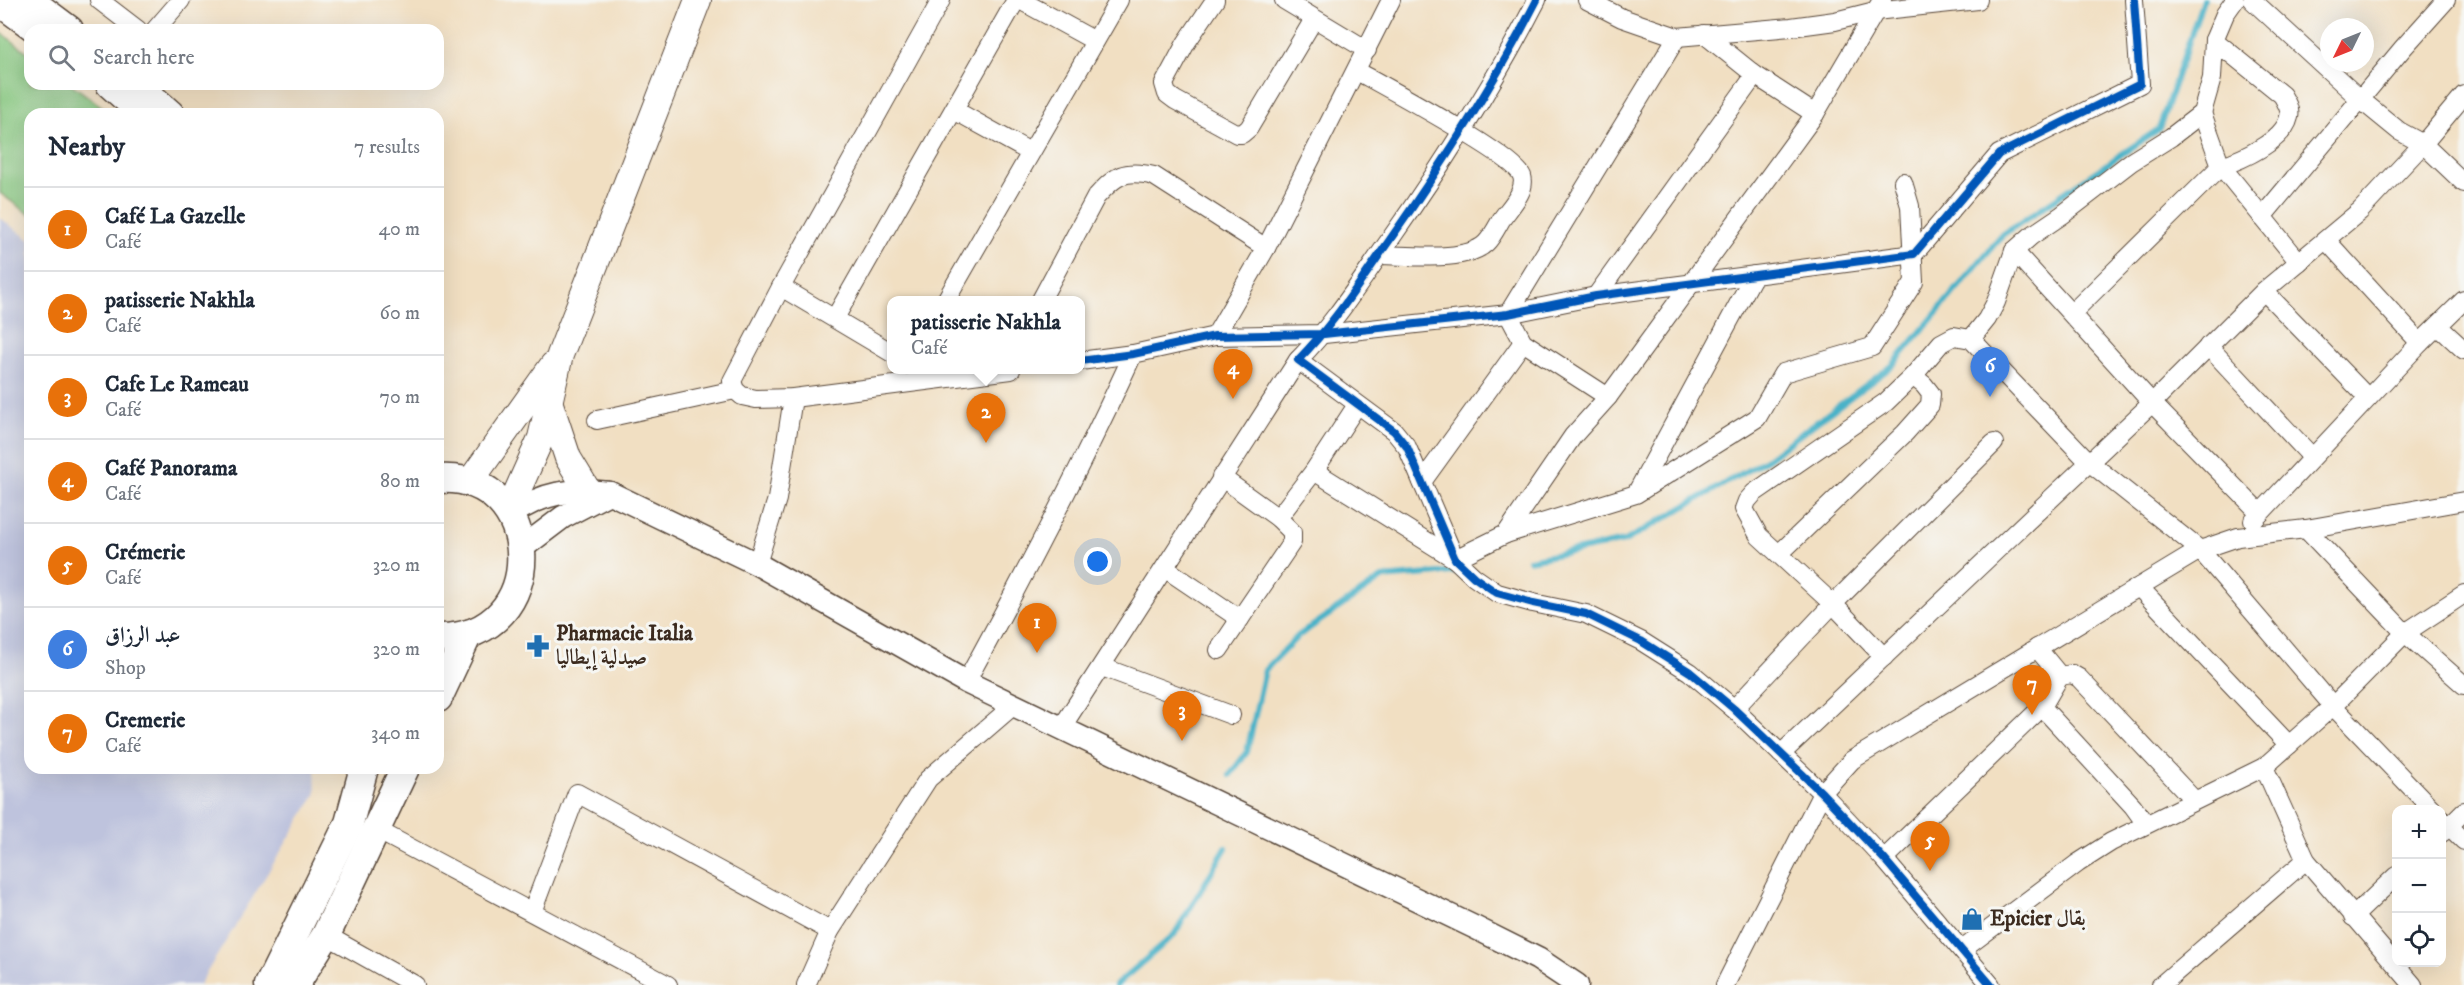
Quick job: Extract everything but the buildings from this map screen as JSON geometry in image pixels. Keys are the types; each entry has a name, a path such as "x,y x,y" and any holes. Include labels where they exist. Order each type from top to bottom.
{"main road":[{"path":"29,0 61,24"},
{"path":"509,514 542,438 560,355 698,0"},
{"path":"0,2 30,24"},
{"path":"117,90 137,108"},
{"path":"143,90 163,108"},
{"path":"469,483 560,355"},
{"path":"550,402 564,448 599,492"},
{"path":"444,480 469,483 491,494 509,514 515,525 523,560 519,584 507,606 490,623 468,634 444,638"},
{"path":"444,685 468,634"},
{"path":"269,985 349,823 362,774"},
{"path":"295,985 326,935 402,774"}],"street":[{"path":"99,0 130,24"},
{"path":"161,24 181,0"},
{"path":"925,374 793,398 756,399 742,396 735,390 732,381 781,287 941,0"},
{"path":"835,318 1018,0 1095,41"},
{"path":"948,296 1119,0"},
{"path":"1215,0 1185,43 1164,84 1164,90 1175,100 1237,134 1242,134 1249,128 1314,19"},
{"path":"1284,0 1367,50"},
{"path":"1215,336 1266,248 1391,0"},
{"path":"1062,728 1298,360 1324,334 1380,255 1507,59 1537,0"},
{"path":"1587,0 1622,18 1677,37 1835,21 1877,4 1978,0"},
{"path":"1085,360 1133,354 1215,336 1324,334 1508,314 1596,296 1914,254 1999,154 2140,84 2134,0"},
{"path":"2235,0 2225,14 2214,40 2212,78 2202,113 2221,166 2299,262"},
{"path":"2253,0 2361,100 2399,131 2423,144 2464,183"},
{"path":"2262,217 2446,0"},
{"path":"1506,534 1572,436 1608,397 1693,284 1815,114 1877,4"},
{"path":"1704,34 1755,75 1815,114"},
{"path":"1508,314 1677,37"},
{"path":"2072,313 2221,166 2241,160 2263,146 2281,131 2289,117 2288,106 2282,95 2214,40"},
{"path":"1357,71 1461,130 1514,165 1522,176 1522,189 1486,243 1469,252 1444,256 1380,255"},
{"path":"1596,296 1755,75"},
{"path":"1781,754 2152,403 2264,291 2360,211 2423,144 2464,95"},
{"path":"954,110 1030,152"},
{"path":"1971,339 1987,319 1996,302 2014,251 2131,162 2171,137 2202,113"},
{"path":"1043,296 1096,197 1108,183 1121,175 1134,172 1154,176 1266,248"},
{"path":"1455,559 1506,534 1636,494 1757,418 1783,373 1872,347 1914,282 1910,206 1903,182"},
{"path":"2326,240 2420,343"},
{"path":"2014,251 2152,403 2260,513"},
{"path":"1636,494 1754,275"},
{"path":"781,287 887,350"},
{"path":"2264,291 2368,398"},
{"path":"2238,537 2420,343 2464,300"},
{"path":"1508,314 1523,342 1608,397"},
{"path":"2438,326 2464,350"},
{"path":"1884,657 1833,604 1759,536 1748,520 1744,509 1747,501 1773,480 1886,402 1913,376 1941,342 1954,336 1971,339 2089,462 2200,550 2333,706 2428,805"},
{"path":"1422,482 1523,342"},
{"path":"2208,346 2312,457"},
{"path":"966,682 1026,573 1088,452 1133,354"},
{"path":"1298,360 1394,431 1407,447 1455,559"},
{"path":"1779,554 1905,433 1930,405 1931,394 1913,376"},
{"path":"597,420 735,390"},
{"path":"757,564 777,499 793,398"},
{"path":"1278,518 1314,471 1357,405"},
{"path":"1734,710 1833,604 1994,443"},
{"path":"1314,471 1455,559 1474,577 1497,593 1586,614 1641,641 1690,672 1822,793 1884,859 1991,985"},
{"path":"1218,650 1290,548 1292,532 1278,518 1221,477"},
{"path":"522,548 599,492"},
{"path":"509,514 532,500 546,496 599,492 757,564 966,682 1539,959 1577,985"},
{"path":"1725,985 1822,793 1852,760 2200,550 2238,537 2306,529 2464,501"},
{"path":"2306,529 2405,633 2464,685"},
{"path":"1166,569 1240,619"},
{"path":"2139,586 2289,745"},
{"path":"1962,950 2078,863 2111,842 2264,767 2333,706 2405,633 2464,594"},
{"path":"2037,648 2060,676"},
{"path":"1102,667 1231,715"},
{"path":"2060,676 2072,674 2079,678 2194,800"},
{"path":"1884,859 2042,707 2060,676"},
{"path":"806,985 830,931 928,779 1014,705"},
{"path":"2042,707 2133,806 2146,824"},
{"path":"2264,767 2306,860 2407,983"},
{"path":"532,912 577,793 830,931"},
{"path":"2446,824 2464,811"},
{"path":"2446,828 2464,841"},
{"path":"377,830 668,985"},
{"path":"2162,985 2306,860"},
{"path":"2353,916 2392,881"},
{"path":"326,935 415,985"}],"shaded area":[{"path":"0,218 24,236 24,774 315,774 316,794 199,985 0,985"}],"green space":[{"path":"0,32 24,50 24,90 79,90 104,108 24,108 24,211 0,193"}],"waterway":[{"path":"1529,560 1625,541 1767,459 1892,366 2002,235 2159,129 2203,0"},
{"path":"1230,775 1247,752 1265,670 1298,636 1382,578 1463,571"},
{"path":"1116,985 1174,935 1226,848"}],"cycle path":[{"path":"1537,0 1486,93 1429,183 1346,302 1298,360 1394,431 1407,447 1455,559 1474,577 1497,593 1586,614 1641,641 1690,672 1734,709 1822,793 1884,859 1991,985"},
{"path":"1085,360 1133,354 1215,336 1324,334 1508,314 1596,296 1914,254 1999,154 2140,84 2134,0"}],"place":[{"name":"عبد الرزاق","path":"1990,397"},
{"name":"Café Panorama","path":"1233,399"},
{"name":"patisserie Nakhla","path":"986,443"},
{"name":"Pharmacie Italia صيدلية إيطاليا","path":"538,646"},
{"name":"Café La Gazelle","path":"1037,653"},
{"name":"Cremerie","path":"2032,715"},
{"name":"Cafe Le Rameau","path":"1182,741"},
{"name":"Crémerie","path":"1930,871"},
{"name":"Epicier بقال","path":"1972,919"}]}
